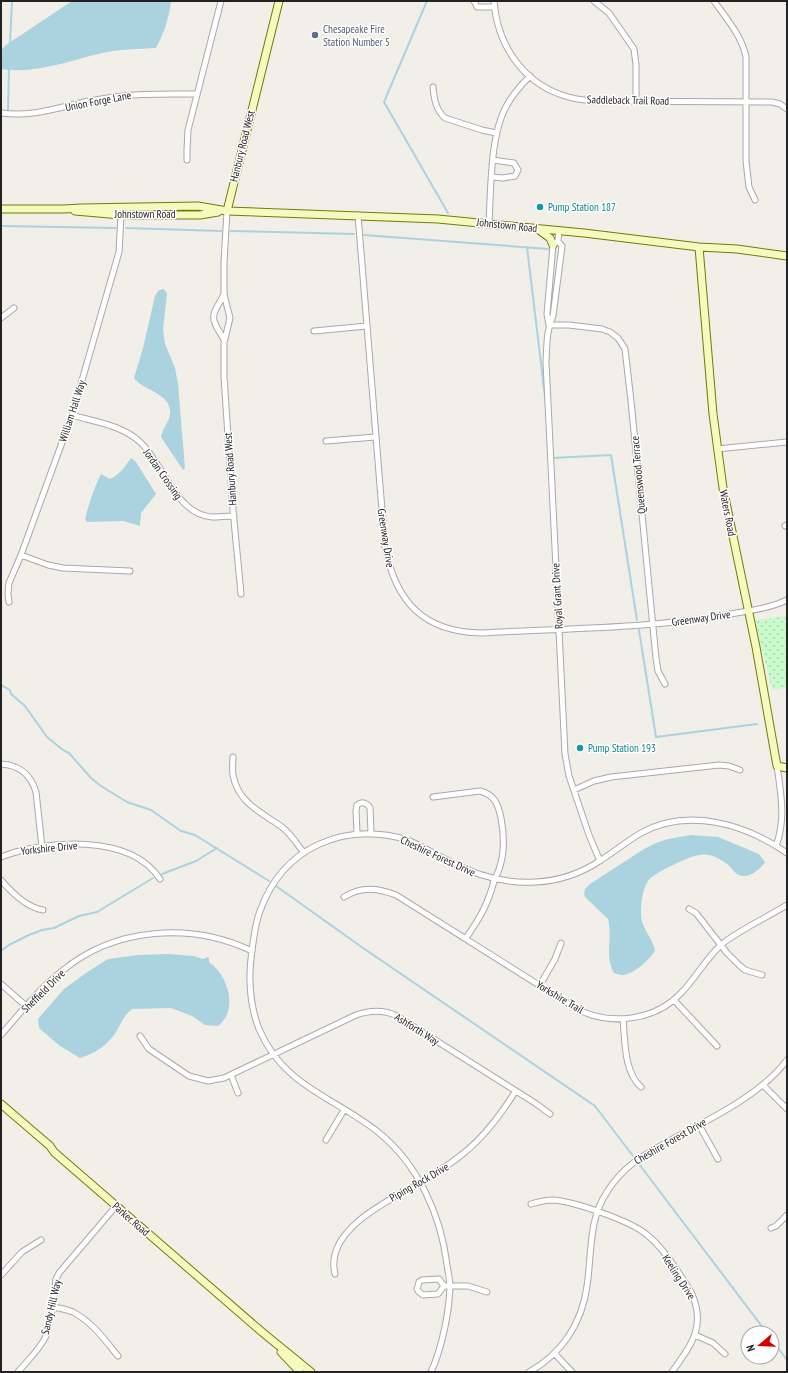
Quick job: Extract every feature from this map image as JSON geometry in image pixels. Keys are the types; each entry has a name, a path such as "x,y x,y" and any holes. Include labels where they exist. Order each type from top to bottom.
{"main road":[{"name":"Hanbury Road West","path":"227,211 255,95 280,1"},
{"name":"Johnstown Road","path":"1,209 198,206 227,211 438,219 537,228 699,247 736,249 787,256"},
{"name":"Johnstown Road","path":"64,209 81,212 121,215 200,214 227,211"},
{"path":"537,228 556,243"},
{"name":"Waters Road","path":"699,247 717,449 726,504 764,689 777,766"},
{"path":"777,766 787,768"},
{"name":"Parker Road","path":"1,1104 116,1206 262,1332 311,1372"},
{"name":"Parker Road","path":"262,1332 300,1372"}],"street":[{"path":"187,160 187,135 196,94 221,1"},
{"path":"474,1 477,7 494,7"},
{"name":"Saddleback Trail Road","path":"494,1 499,31 514,60 536,81 552,91 571,98 593,101 772,102 780,104 787,109"},
{"path":"594,1 609,13 634,49 636,65 636,101"},
{"path":"714,1 741,40 745,49 747,178 755,200"},
{"path":"489,223 496,133 506,106 513,94 530,76"},
{"path":"433,87 435,105 445,118 496,133"},
{"name":"Union Forge Lane","path":"1,113 39,113 126,94 196,94"},
{"path":"492,177 510,178 514,176 518,170 514,163 494,160"},
{"name":"Hanbury Road West","path":"224,343 230,318 224,294 227,211"},
{"name":"William Hall Way","path":"9,602 9,583 72,415 119,252 121,215"},
{"name":"Greenway Drive","path":"358,215 383,530 391,572 398,587 412,608 440,626 458,632 482,633 652,625 687,621 776,606 787,600"},
{"name":"Royal Grant Drive","path":"549,324 547,314 556,243 559,231"},
{"name":"Royal Grant Drive","path":"556,243 562,246 553,316 549,324 547,338 546,362 565,754 567,771 589,835 600,861"},
{"name":"Hanbury Road West","path":"224,294 214,311 213,318 222,335 224,343 225,384 241,594"},
{"path":"1,318 14,308"},
{"name":"Queenswood Terrace","path":"549,324 602,328 618,338 625,349 652,625 658,671 665,684"},
{"path":"314,330 367,326"},
{"name":"Jordan Crossing","path":"72,415 115,427 131,435 140,442 185,504 193,510 211,517 234,516"},
{"path":"326,441 375,437"},
{"path":"717,449 787,442"},
{"path":"21,554 48,565 63,568 130,571"},
{"path":"233,757 232,774 236,788 243,799 251,807 287,832 304,853"},
{"path":"1,764 20,769 29,777 34,785 42,847"},
{"path":"574,790 594,781 611,777 719,765 740,770"},
{"path":"776,846 782,820 781,796 777,766"},
{"path":"433,797 480,791 490,795 496,801 503,829 504,846 500,866 494,879 485,908 466,938"},
{"path":"357,834 356,810 357,805 361,803 366,804 370,808 370,833"},
{"name":"Cheshire Forest Drive","path":"432,1372 442,1342 447,1286 442,1238 428,1198 420,1182 405,1160 390,1143 365,1123 298,1080 286,1069 274,1055 259,1028 252,1006 249,978 256,924 266,896 280,875 304,853 326,841 357,834 370,833 386,834 408,840 472,872 494,879 525,883 553,880 580,871 600,861 627,842 651,829 684,820 706,821 729,825 770,842 787,853"},
{"name":"Yorkshire Drive","path":"1,857 22,850 42,847 84,844 100,846 119,851 139,859 153,870 160,879"},
{"path":"1,880 27,904 35,909 43,910"},
{"name":"Yorkshire Trail","path":"344,897 361,890 384,890 404,899 584,1012 607,1018 623,1019 652,1012 674,1000 686,989 721,945 787,905"},
{"path":"688,909 696,913 727,954 739,965 746,970 762,976"},
{"name":"Sheffield Drive","path":"1,1035 53,978 80,958 110,944 134,936 161,933 194,934 221,939 252,951"},
{"path":"540,985 555,959 561,943"},
{"path":"1,984 26,1006"},
{"path":"674,1000 717,1046"},
{"name":"Ashforth Way","path":"140,1036 145,1044 155,1054 194,1078 208,1081 217,1080 231,1075 356,1015 372,1010 386,1011 397,1016 550,1114"},
{"path":"623,1019 628,1063 633,1079 641,1088"},
{"name":"Cheshire Forest Drive","path":"529,1372 539,1367 555,1354 570,1336 584,1306 588,1285 592,1232 598,1211 606,1193 618,1175 642,1156 740,1101 763,1085 787,1060"},
{"path":"231,1075 238,1093"},
{"path":"763,1085 787,1109"},
{"name":"Piping Rock Drive","path":"335,1274 335,1252 341,1240 349,1231 374,1209 449,1165 482,1137 497,1119 515,1092"},
{"path":"326,1140 344,1110"},
{"path":"699,1125 718,1159"},
{"name":"Keeling Drive","path":"531,1204 544,1200 552,1200 598,1211 634,1226 647,1235 663,1252 695,1299 698,1315 698,1323 691,1345 672,1372"},
{"name":"Sandy Hill Way","path":"18,1372 45,1338 49,1326 56,1279 59,1273 116,1206"},
{"path":"771,1228 782,1221 787,1215"},
{"path":"1,1275 22,1252 42,1240"},
{"path":"447,1286 438,1294 423,1295 417,1289 419,1282 422,1280 439,1279 447,1286 468,1286 487,1292"},
{"path":"52,1307 69,1311 81,1317 101,1336 118,1356"},
{"path":"695,1335 713,1343 725,1354"},
{"path":"555,1354 572,1372"}],"green space":[{"path":"787,616 787,688 772,690 755,620"}],"water":[{"path":"72,1 171,1 166,25 156,48 107,52 28,70 1,69 1,50 6,45"},
{"path":"162,289 165,290 167,294 163,329 165,344 175,368 178,384 185,468 183,470 161,437 170,414 166,401 134,378 143,348 155,296 158,291"},
{"path":"131,458 136,462 156,494 141,513 140,526 123,521 87,522 85,519 88,507 101,474 110,479 114,477"},
{"path":"691,835 718,837 759,854 765,862 756,872 746,876 740,876 729,865 713,856 704,854 691,857 677,863 651,878 648,881 643,893 641,919 655,950 646,962 632,972 623,975 614,973 611,967 609,953 610,933 608,919 586,898 584,894 585,889 590,884 644,849 668,839"},
{"path":"168,954 194,956 203,959 208,957 209,962 221,975 226,984 229,1002 228,1011 218,1026 205,1025 192,1016 171,1008 132,1009 129,1011 113,1037 105,1045 80,1058 60,1046 39,1028 38,1019 64,989 108,959 138,955"}],"waterway":[{"path":"10,44 12,1"},
{"path":"427,1 384,102 448,213"},
{"path":"8,111 9,68"},
{"path":"1,226 116,228"},
{"path":"126,228 221,231"},
{"path":"231,231 354,234"},
{"path":"364,235 548,249"},
{"path":"527,247 546,405"},
{"path":"552,458 611,455 637,620"},
{"path":"639,630 656,737 757,724"},
{"path":"1,685 10,690 11,694 25,706 47,737 69,753 91,778 101,786 127,802 151,810 181,831 195,835 269,881"},
{"path":"162,874 196,861 217,848"},
{"path":"1,951 9,945 29,935 42,930 54,928 79,916 97,912 153,878"},
{"path":"276,886 363,948 595,1106 633,1156"},
{"path":"639,1164 761,1325"},
{"path":"780,1351 787,1360"}],"place":[{"name":"Chesapeake Fire Station Number 5","path":"315,35"},
{"name":"Pump Station 187","path":"540,207"},
{"name":"Pump Station 193","path":"580,748"}]}
